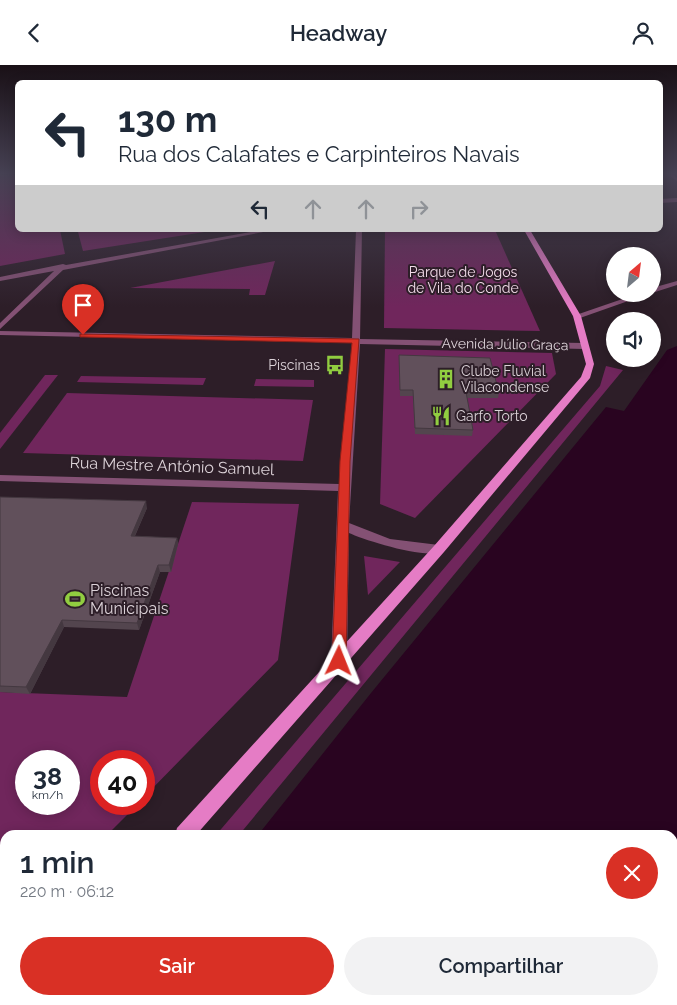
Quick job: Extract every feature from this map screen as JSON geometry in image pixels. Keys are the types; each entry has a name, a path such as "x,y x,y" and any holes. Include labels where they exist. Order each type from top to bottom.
{"main road":[{"name":"Avenida Júlio Graça","path":"528,232 577,316 584,346"},
{"path":"188,830 439,549 585,378 590,364 584,346"}],"street":[{"path":"0,279 260,232"},
{"path":"339,661 344,488 356,341 360,232"},
{"path":"0,327 64,266"},
{"path":"661,288 677,283"},
{"path":"577,316 617,303"},
{"name":"Avenida Júlio Graça","path":"0,333 584,346"},
{"name":"Rua Mestre António Samuel","path":"0,478 344,488"},
{"path":"344,525 361,535 384,543 439,549"}],"green space":[{"path":"0,219 15,219 15,232 60,232 65,254 0,266"},
{"path":"78,232 204,232 83,251"},
{"name":"Parque de Jogos de Vila do Conde","path":"385,232 496,232 540,331 384,328"},
{"path":"275,261 265,295 249,295 250,289 130,288"},
{"path":"385,349 552,353 556,374 415,518 380,504"},
{"path":"606,366 623,370 243,830 220,830 600,386"},
{"path":"45,375 58,375 0,449 0,433"},
{"path":"81,376 206,378 203,385 77,382"},
{"path":"256,379 314,380 314,387 254,386"},
{"path":"67,393 313,400 303,461 23,453"},
{"path":"192,502 299,504 278,660 155,786 155,750 90,750 90,815 127,815 112,830 0,830 0,692 127,697"},
{"path":"364,556 400,562 368,595"}],"shaded area":[{"path":"677,346 677,830 262,830 371,693 606,407 624,411 655,367 661,367 661,359 667,350"}],"building":[{"path":"399,355 490,358 499,393 466,392 473,430 415,428 413,390 400,390"},
{"name":"Piscinas Municipais","path":"0,497 146,501 131,536 177,538 169,565 158,565 137,623 62,620 26,687 0,686"}],"place":[{"name":"Piscinas","path":"335,365"},
{"name":"Clube Fluvial Vilacondense","path":"446,379"},
{"name":"Garfo Torto","path":"441,416"},
{"name":"Piscinas Municipais","path":"75,599"}],"route":[{"path":"83,335 356,341 345,461 339,661"}]}
